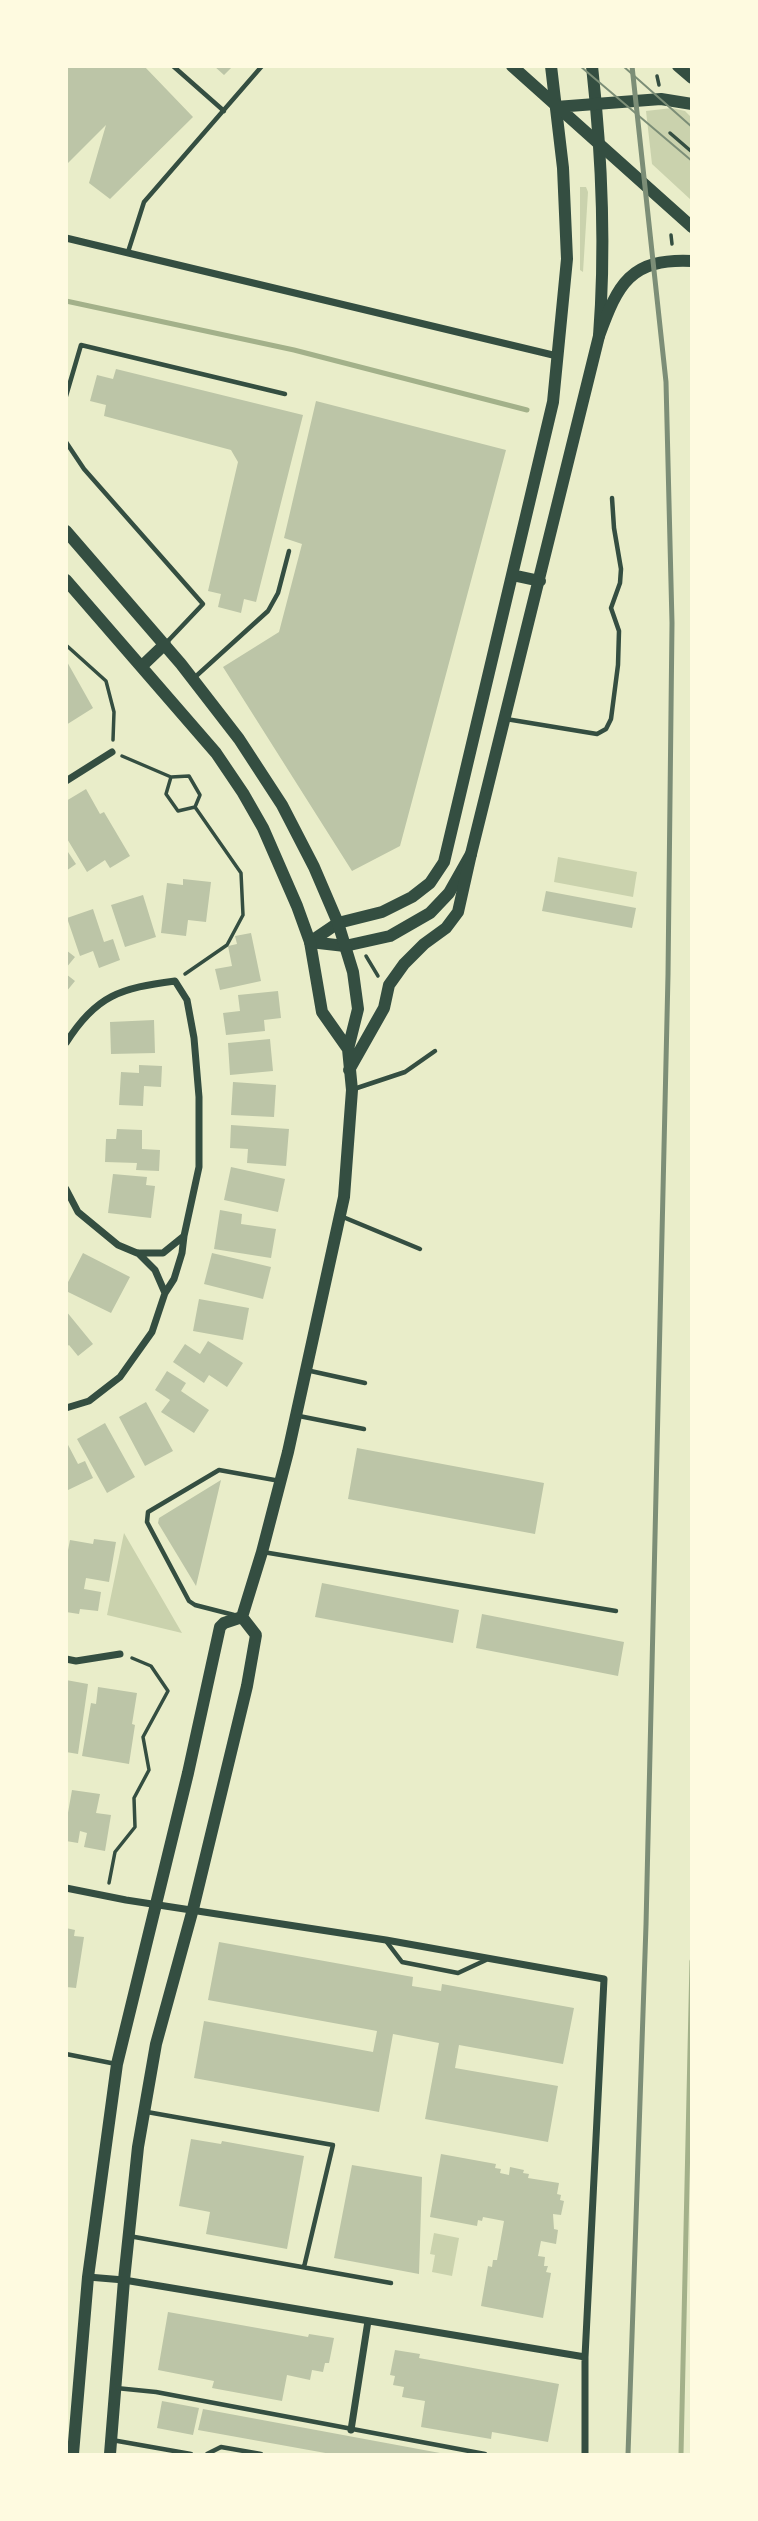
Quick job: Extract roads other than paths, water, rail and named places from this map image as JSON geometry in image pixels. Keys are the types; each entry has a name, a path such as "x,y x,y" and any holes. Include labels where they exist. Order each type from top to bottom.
{"main road":[{"path":"512,66 691,227"},
{"path":"310,942 338,923 382,912 412,897 430,883 444,862 553,402 567,259 563,168 551,66"},
{"path":"592,66 601,147 604,276 599,336"},
{"path":"678,66 691,78"},
{"path":"556,107 661,99 691,104"},
{"path":"348,1071 384,1008 389,985 404,964 424,944 446,928 458,912 599,336 614,296 633,273 654,263 691,261"},
{"path":"66,531 193,679 239,738 282,805 314,867 338,923 353,972 358,1009 348,1049 348,1071 352,1090 350,1139 340,1216 280,1482 242,1617"},
{"path":"512,575 540,581"},
{"path":"66,580 216,753 243,793 263,828 297,906 310,942 323,1012 348,1049"},
{"path":"142,666 164,645"},
{"path":"310,942 345,946 390,936 430,913 449,892 471,855"},
{"path":"73,2455 88,2277 117,2064 220,1627 242,1617"},
{"path":"110,2455 124,2280 144,2112 156,2044 194,1909 247,1686 256,1635 242,1617"}],"street":[{"path":"66,238 557,356"},
{"path":"66,781 112,752"},
{"path":"66,1043 78,1024 107,997 144,985 175,981 187,1000 194,1038 199,1097 199,1167 182,1253 152,1332 120,1377 89,1401 66,1408"},
{"path":"66,1189 79,1212 118,1245 137,1252 163,1253 184,1236"},
{"path":"137,1252 155,1270 165,1293"},
{"path":"66,1659 76,1661 120,1654"},
{"path":"66,1888 604,1979 585,2357 585,2455"},
{"path":"88,2277 124,2280 585,2357"},
{"path":"351,2430 368,2321"}],"lane":[{"path":"173,66 224,111"},
{"path":"128,253 144,202 262,66"},
{"path":"66,396 80,345 285,394"},
{"path":"66,442 84,469 204,604 164,645"},
{"path":"505,719 597,734 606,729 611,719 619,631 611,608 620,583 621,569 612,498"},
{"path":"193,679 268,611 278,593 289,551"},
{"path":"352,1090 405,1072 435,1051"},
{"path":"340,1216 419,1249"},
{"path":"306,1370 365,1383"},
{"path":"295,1416 364,1429"},
{"path":"242,1617 189,1601 146,1517 151,1508 219,1470 280,1482"},
{"path":"262,1552 616,1611"},
{"path":"386,1940 402,1962 458,1972 488,1959"},
{"path":"66,2054 117,2064"},
{"path":"144,2112 333,2145 304,2267"},
{"path":"129,2235 391,2283"},
{"path":"115,2388 156,2392 485,2455"},
{"path":"111,2440 191,2455"},
{"path":"207,2455 221,2447 261,2455"}],"waterway":[{"path":"66,301 294,350 527,410"},
{"path":"681,2454 692,1961"}],"tram line":[{"path":"580,66 692,161"},
{"path":"623,66 692,127"}],"railway":[{"path":"628,2454 646,1925 668,975 672,623 666,382 632,66"}]}
